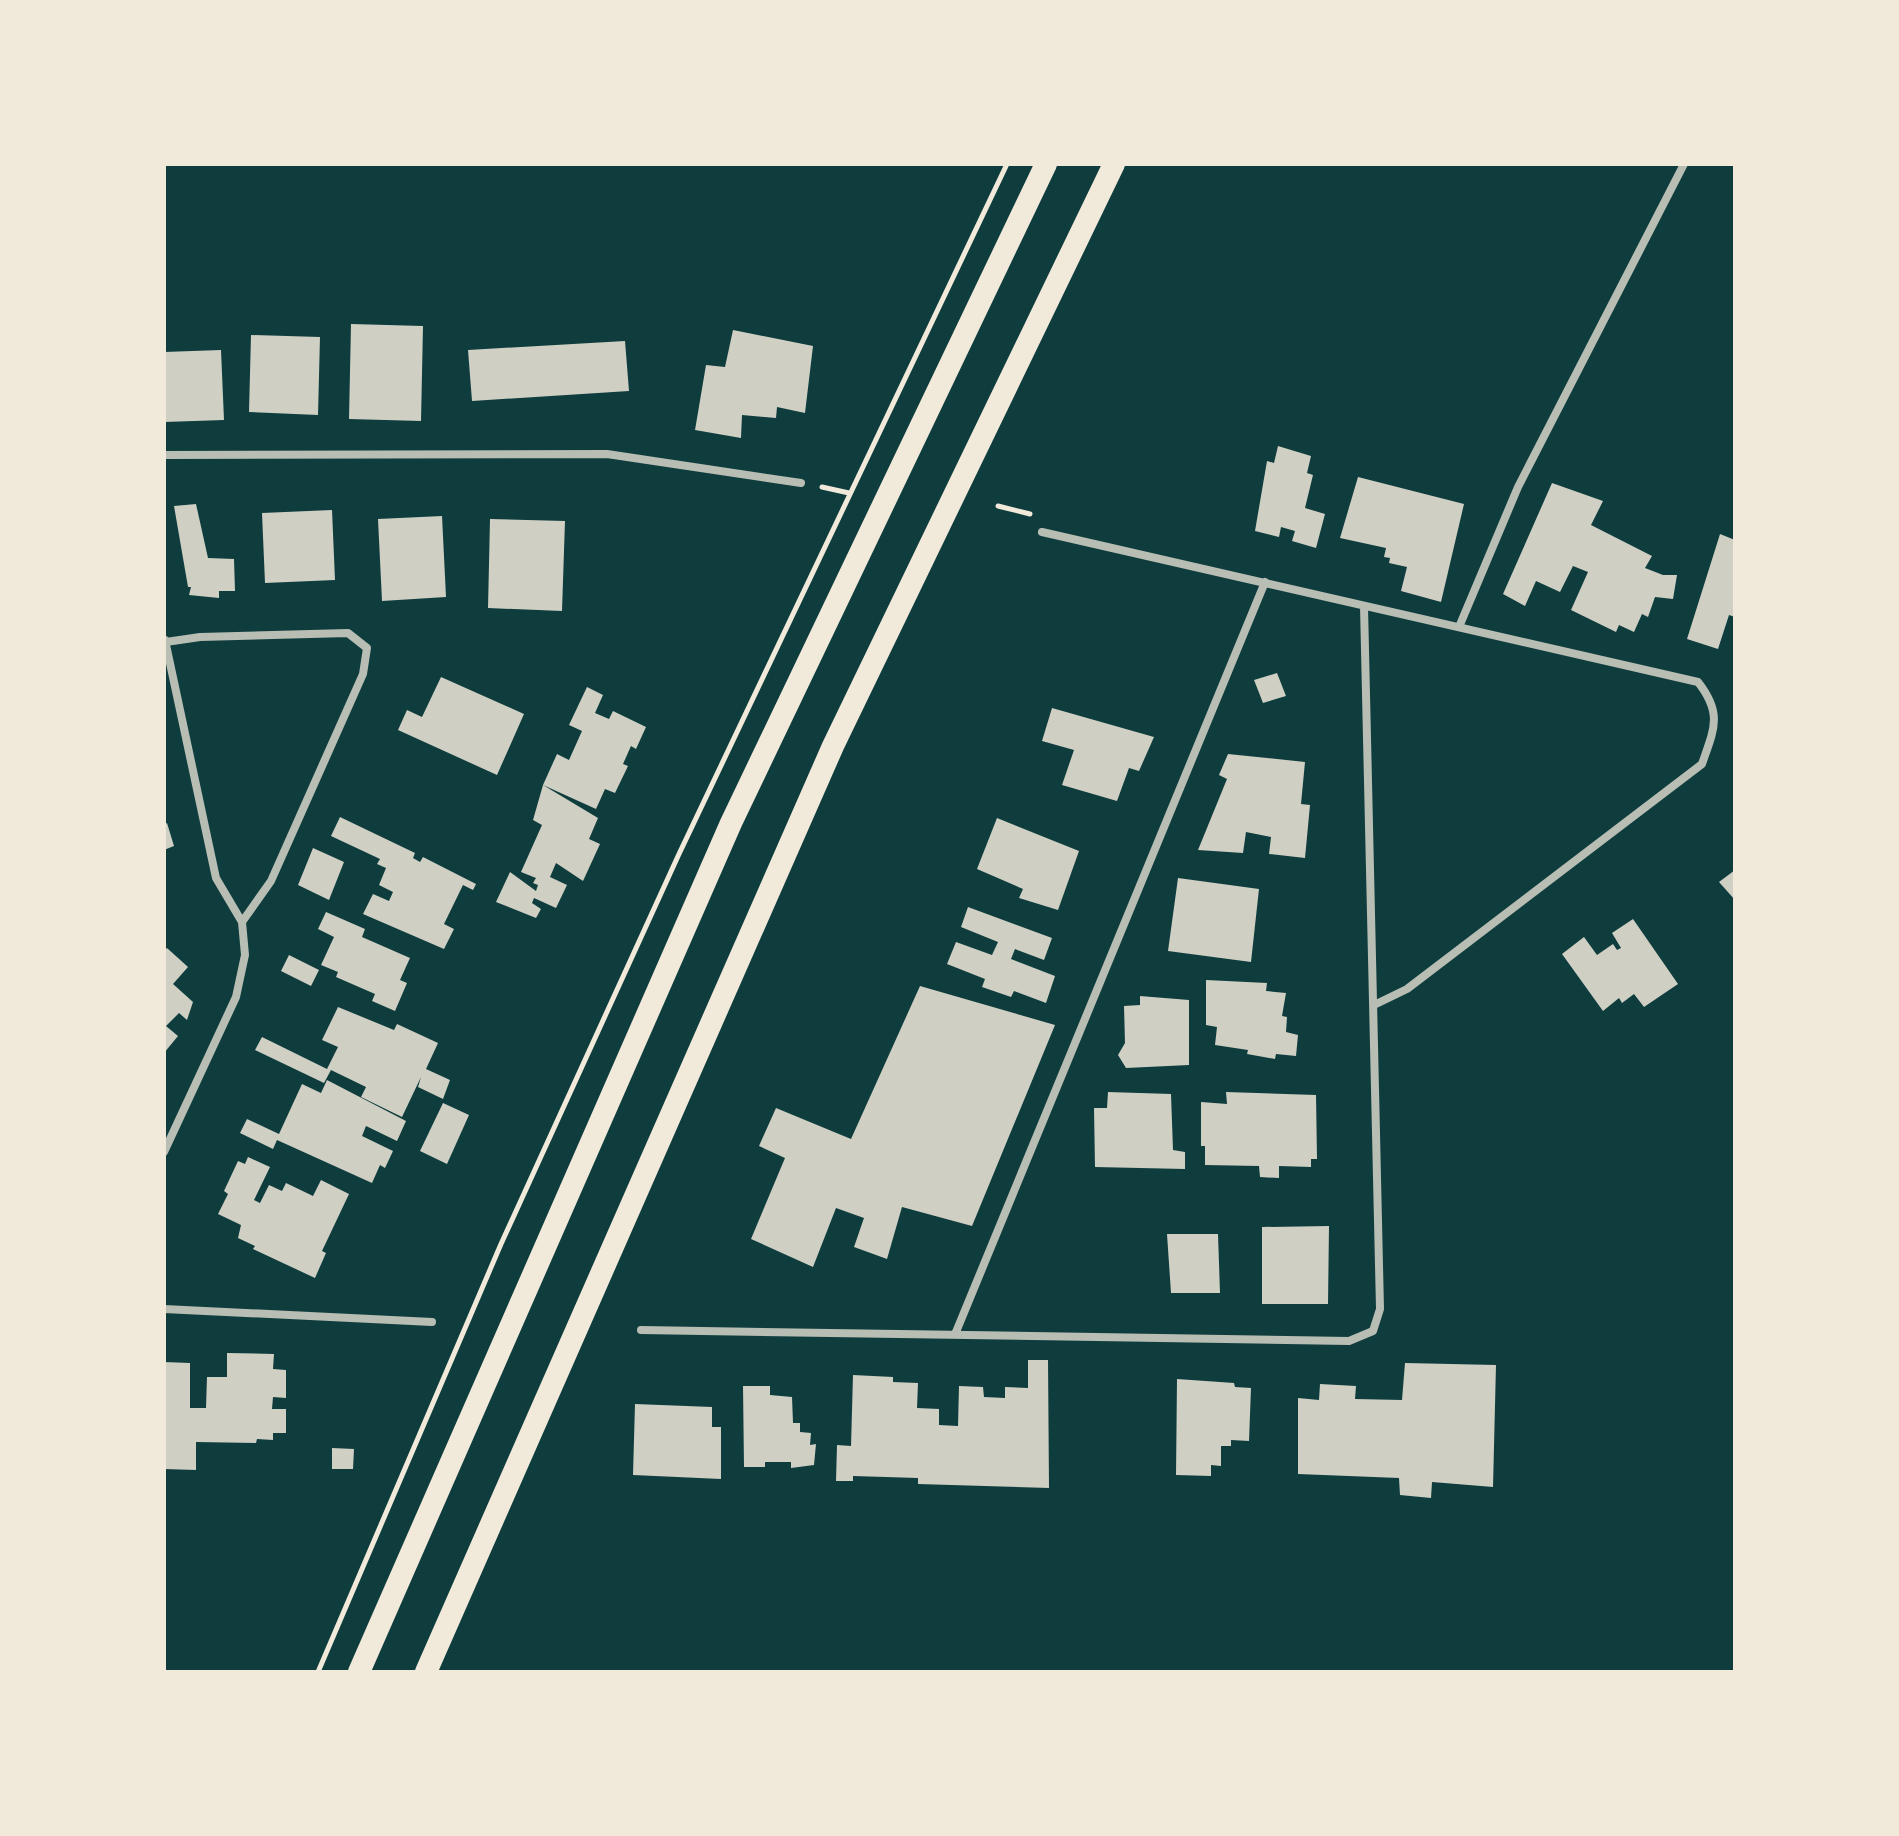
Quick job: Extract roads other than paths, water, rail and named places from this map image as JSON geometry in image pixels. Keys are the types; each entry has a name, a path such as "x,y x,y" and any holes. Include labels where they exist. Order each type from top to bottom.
{"highway":[{"path":"359,1672 731,823 1046,164"},
{"path":"426,1672 833,746 1114,164"}],"street":[{"path":"1459,627 1518,487 1684,164"},
{"path":"164,455 607,454 801,483"},
{"path":"1042,532 1698,682 1713,701 1715,725 1702,764 1407,989 1374,1005"},
{"path":"956,1332 1265,582"},
{"path":"641,1330 956,1332 1349,1341 1373,1331 1380,1309 1364,606"},
{"path":"164,1152 236,997 245,955 242,922 216,878 165,640 348,633 367,648 363,674 271,881 242,922"},
{"path":"164,1309 432,1322"}]}
